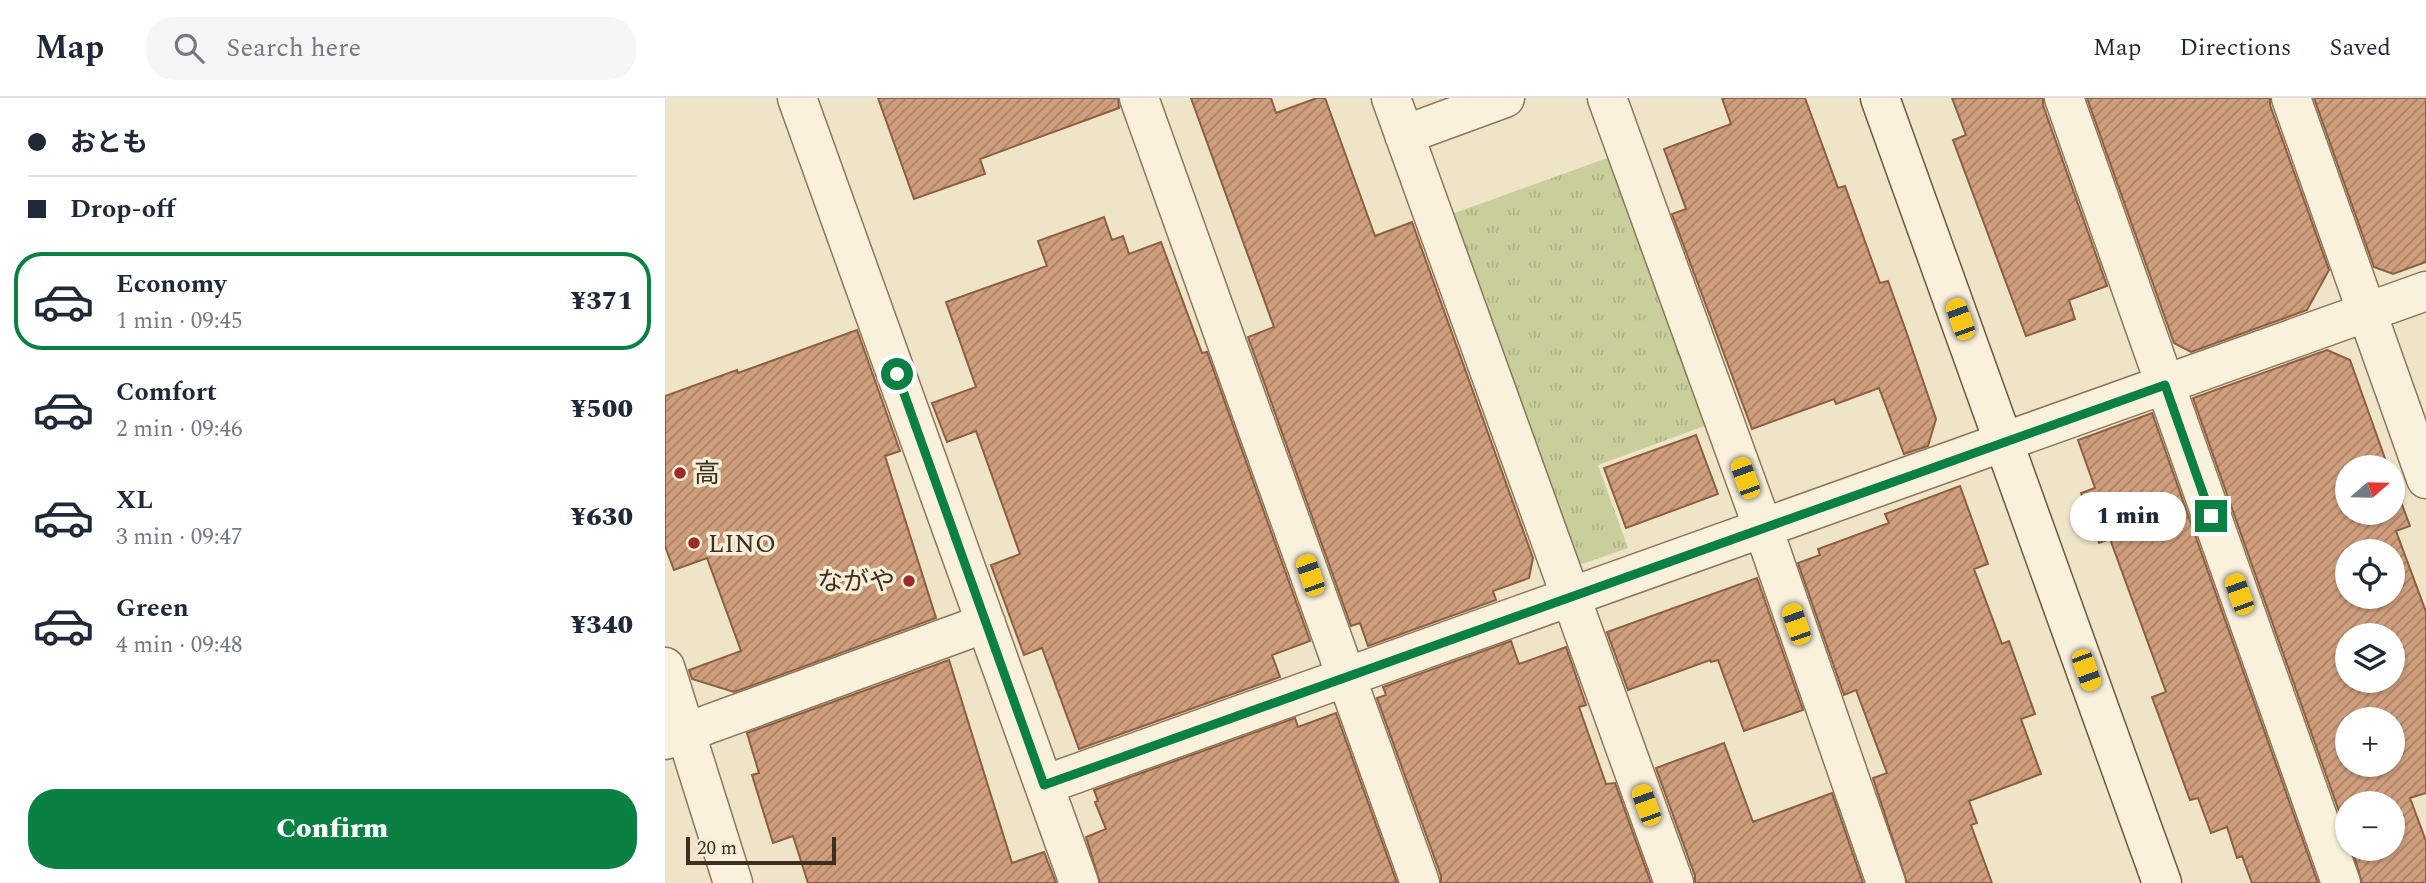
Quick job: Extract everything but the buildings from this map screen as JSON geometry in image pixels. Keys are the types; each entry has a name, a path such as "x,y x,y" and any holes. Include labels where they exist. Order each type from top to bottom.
{"street":[{"path":"797,98 1079,883"},
{"path":"1139,98 1420,883"},
{"path":"1391,98 1674,883"},
{"path":"1404,135 1505,98"},
{"path":"1607,98 1763,528 1887,883"},
{"path":"1880,98 2162,883"},
{"path":"2064,98 2341,883"},
{"path":"2291,98 2426,479"},
{"path":"1044,785 2426,292"},
{"path":"675,737 986,623"},
{"path":"665,667 675,737 733,883"}],"green space":[{"path":"1610,157 1707,425 1598,465 1628,548 1582,564 1569,558 1446,216"}],"place":[{"name":"高","path":"680,473"},
{"name":"LINO","path":"694,543"},
{"name":"ながや","path":"909,581"}],"route":[{"path":"897,374 1044,785 2165,385 2211,516"}]}
